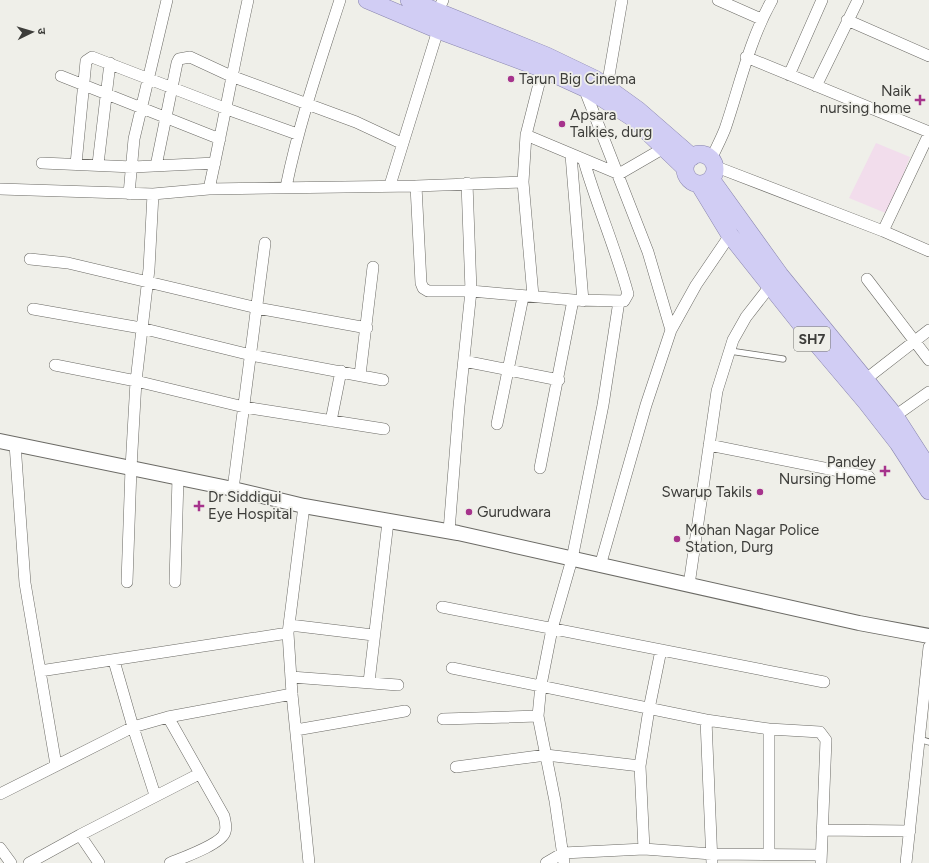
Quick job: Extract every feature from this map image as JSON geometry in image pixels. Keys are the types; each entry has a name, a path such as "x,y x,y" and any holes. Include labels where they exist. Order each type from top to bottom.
{"main road":[{"name":"SH7","path":"367,0 438,30 595,78 608,87 688,162 687,177 690,180 709,172"},
{"name":"SH7","path":"409,0 441,6 545,63 633,118 670,145"},
{"path":"688,162 698,155 705,155 709,172"},
{"name":"SH7","path":"709,172 730,235 775,280 866,379 927,459"},
{"name":"SH7","path":"709,172 775,280 898,443 929,491"}],"street":[{"path":"130,194 134,139 147,78 167,0"},
{"path":"209,189 227,110 231,76 248,0"},
{"path":"286,187 297,134 306,102 340,0"},
{"path":"608,87 622,0"},
{"path":"718,0 762,19"},
{"path":"772,0 762,19 746,57 725,130 709,172 883,231 929,251"},
{"path":"789,75 822,0"},
{"path":"816,86 858,0"},
{"path":"390,185 402,142 438,30 441,6"},
{"path":"847,20 929,56"},
{"path":"76,164 83,85 86,62 88,58 96,57 227,110 297,134"},
{"path":"156,166 177,63 179,59 185,57 190,57 231,76 306,102 402,142"},
{"path":"746,57 929,133 883,231"},
{"path":"98,164 110,63"},
{"path":"497,424 528,296 523,182 526,135 545,63"},
{"path":"61,76 220,139"},
{"path":"584,88 619,174 648,252 671,330"},
{"path":"526,135 584,161 619,174"},
{"path":"619,174 670,145"},
{"path":"540,468 578,301 571,155"},
{"path":"416,186 421,283 423,288 434,293 471,291 578,301 624,301 628,294 621,268 593,193 584,161"},
{"path":"42,163 98,164 133,167 215,163"},
{"path":"0,189 42,189 153,194 209,189 390,185 416,186 523,182"},
{"path":"449,531 471,291 467,183"},
{"path":"127,582 136,381 149,268 153,194"},
{"path":"600,566 644,413 671,330 696,285 730,235"},
{"path":"233,489 265,243"},
{"path":"30,259 68,263 257,308 367,328"},
{"path":"360,375 367,328 373,267"},
{"path":"867,279 929,360"},
{"path":"689,585 717,391 730,351 746,317 775,280"},
{"path":"564,858 538,716 541,685 552,628 572,559 603,405 620,301"},
{"path":"33,309 141,328 251,355 383,380"},
{"path":"866,379 929,330"},
{"path":"464,361 559,380"},
{"path":"55,366 136,381 244,407 384,429"},
{"path":"331,421 341,371"},
{"path":"895,416 929,392"},
{"path":"0,441 233,489 304,506 388,522 410,524 449,531 858,623 929,636"},
{"path":"15,444 25,583 56,765"},
{"path":"709,444 869,477"},
{"path":"175,582 178,478"},
{"path":"304,506 289,629 292,694 309,863"},
{"path":"368,682 388,522"},
{"path":"442,607 824,682"},
{"path":"40,671 114,661 289,629 373,635"},
{"path":"906,863 924,741 929,647"},
{"path":"644,849 640,766 648,708 661,650"},
{"path":"114,661 155,795"},
{"path":"452,668 706,720 769,729 815,731 823,734 826,740 821,859 770,853 712,858 644,849 564,858 546,863"},
{"path":"291,677 398,685"},
{"path":"0,794 133,727 168,717 292,694"},
{"path":"296,730 405,711"},
{"path":"443,719 538,716"},
{"path":"168,717 224,816 225,832 220,840 170,863"},
{"path":"706,720 712,858"},
{"path":"769,729 770,853"},
{"path":"456,767 546,754 640,766"},
{"path":"29,863 155,795 199,774"},
{"path":"822,830 910,831"},
{"path":"80,835 99,863"},
{"path":"0,848 11,863"}],"lane":[{"path":"730,351 783,360"}],"shaded area":[{"path":"876,143 910,157 888,214 849,198"}],"place":[{"name":"Tarun Big Cinema","path":"511,79"},
{"name":"Naik nursing home","path":"920,100"},
{"name":"Apsara Talkies, durg","path":"562,124"},
{"name":"Pandey Nursing Home","path":"885,471"},
{"name":"Swarup Takils","path":"760,492"},
{"name":"Dr Siddiqui Eye Hospital","path":"199,506"},
{"name":"Gurudwara","path":"469,512"},
{"name":"Mohan Nagar Police Station, Durg","path":"677,539"}]}
